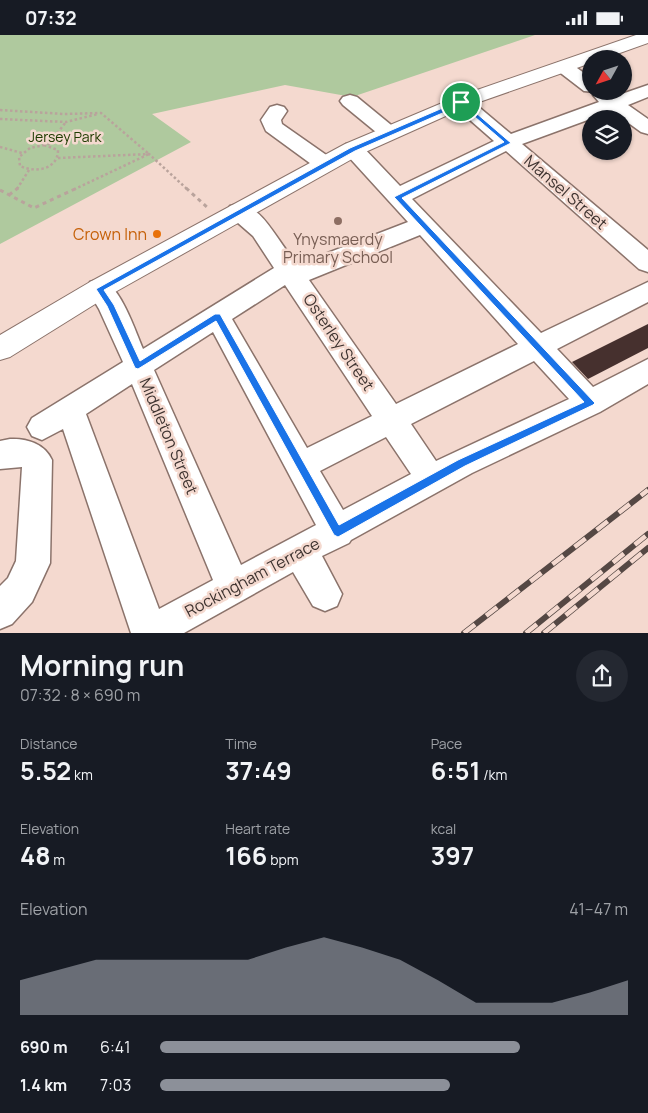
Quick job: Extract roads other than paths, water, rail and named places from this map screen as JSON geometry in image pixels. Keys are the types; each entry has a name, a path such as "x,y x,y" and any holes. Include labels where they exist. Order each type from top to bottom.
{"main road":[{"path":"0,349 99,289 230,215 353,149 461,102 648,37"}],"street":[{"path":"564,67 582,80"},
{"path":"508,143 648,91"},
{"path":"609,100 648,128"},
{"path":"350,101 390,133"},
{"name":"Mansel Street","path":"461,102 648,263"},
{"path":"277,111 271,120 272,127 325,164"},
{"path":"353,149 590,403"},
{"name":"Osterley Street","path":"230,215 261,229 432,480"},
{"path":"42,427 218,316 292,273 422,225"},
{"name":"Middleton Street","path":"99,289 110,305 138,366 234,587"},
{"path":"300,466 648,291"},
{"path":"218,316 338,532"},
{"name":"Rockingham Terrace","path":"155,631 462,463 590,403 648,370"},
{"path":"70,409 155,631"},
{"path":"0,455 22,453 32,455 37,460 33,563 20,590 0,612"},
{"path":"300,552 325,594"}],"lane":[{"path":"397,197 508,143"}],"railway":[{"path":"464,633 648,490"},
{"path":"526,633 648,534"},
{"path":"544,633 648,548"}],"place":[{"name":"Ynysmaerdy Primary School","path":"338,221"},
{"name":"Crown Inn","path":"157,234"}],"park label":[{"name":"Jersey Park","path":"65,136"}]}
